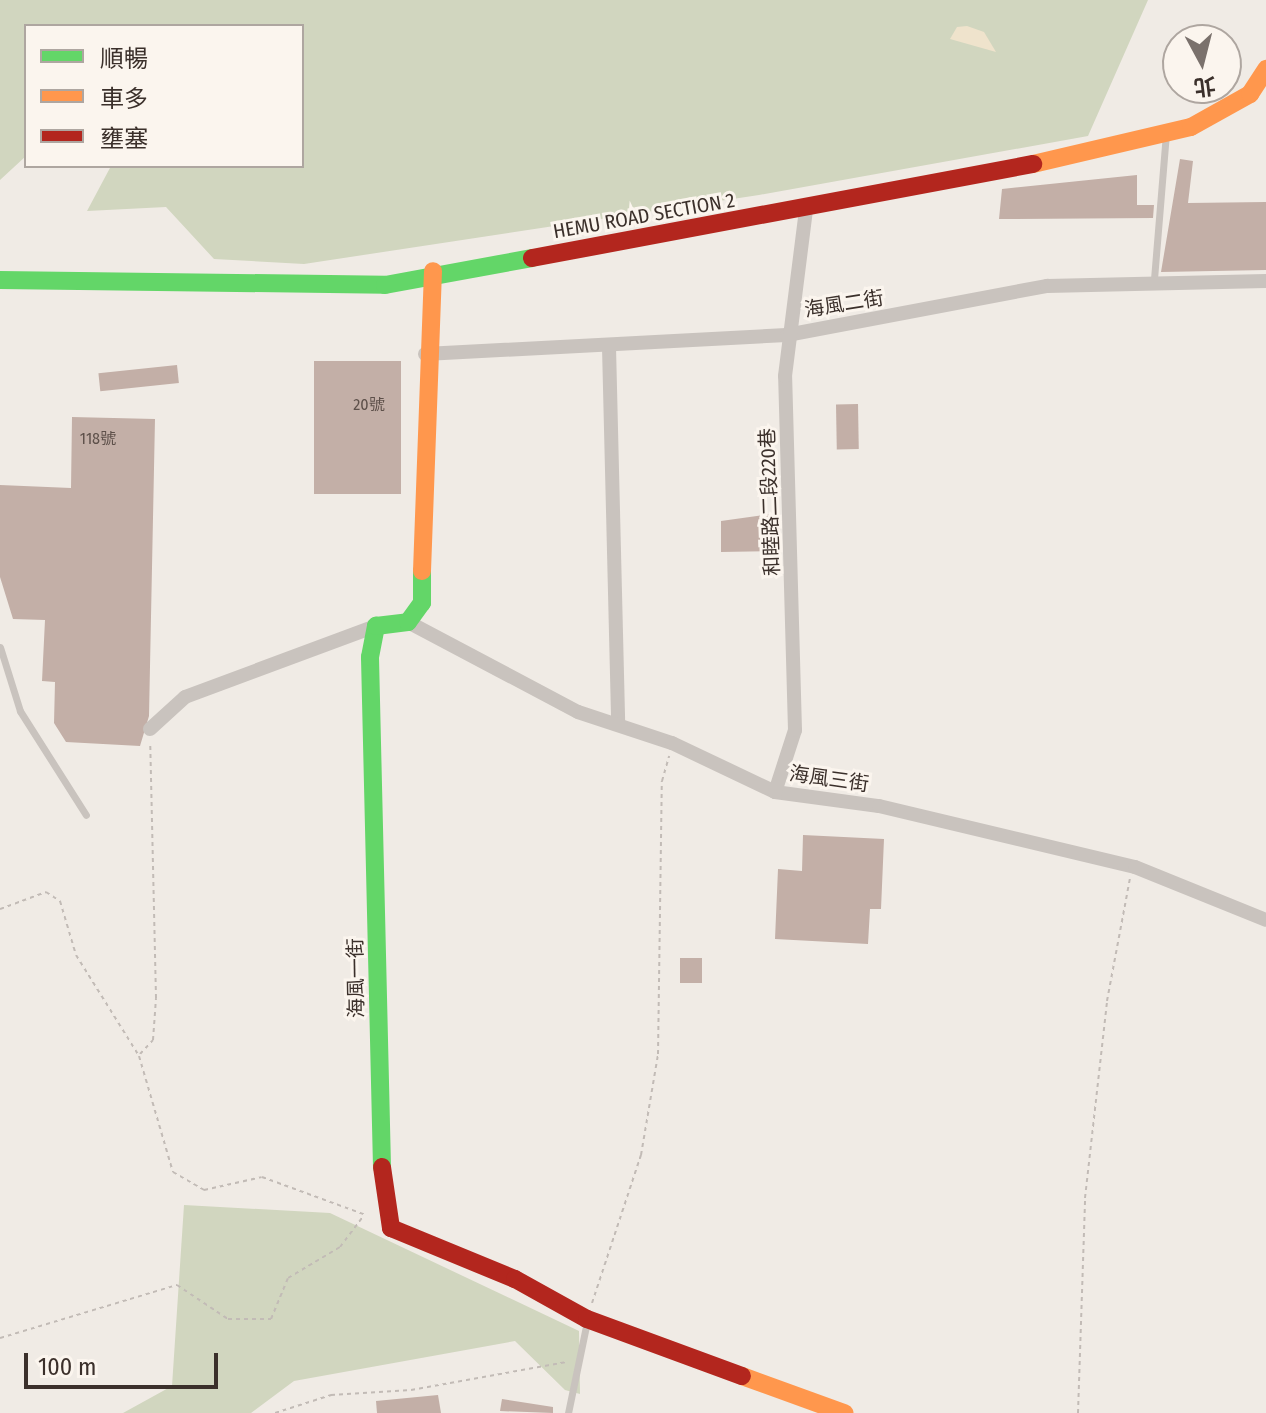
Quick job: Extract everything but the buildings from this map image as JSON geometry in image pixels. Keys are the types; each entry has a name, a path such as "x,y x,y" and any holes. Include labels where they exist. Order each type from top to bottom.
{"street":[{"name":"HEMU ROAD SECTION 2","path":"0,280 333,288 385,285 433,271 806,209 1166,132 1220,114 1250,94 1266,69"},
{"name":"和睦路二段220巷","path":"775,792 795,730 787,335 806,209"},
{"path":"150,729 185,697 376,626 408,622 422,603 425,354 433,271"},
{"name":"海風二街","path":"425,354 609,347 787,335 987,294 1154,279 1266,281"},
{"path":"609,347 618,723"},
{"name":"海風三街","path":"408,622 578,712 672,743 775,792 879,806 1135,867 1266,920"},
{"name":"海風一街","path":"374,1213 370,657 376,626"},
{"path":"374,1213 391,1228 515,1279 587,1319 844,1413"}],"lane":[{"path":"1154,279 1166,132"},
{"path":"0,647 20,711 86,815"},
{"path":"568,1413 583,1356 587,1319"}],"path":[{"path":"139,1056 153,1040 156,998 150,729"},
{"path":"587,1319 641,1155 658,1054 662,781 672,743"},
{"path":"1078,1413 1085,1198 1107,1001 1135,867"},
{"path":"0,909 46,892 60,901 76,955 139,1056 162,1154 185,1181 204,1190 262,1177 374,1213 340,1247 288,1278 271,1319 228,1319 177,1285 0,1338"},
{"path":"275,1413 331,1395 411,1390 583,1356"}],"green space":[{"path":"0,0 1148,0 1088,136 759,195 304,264 214,259 166,207 87,211 110,168 304,168 304,24 24,24 24,158 0,180"},
{"path":"184,1205 330,1213 579,1331 580,1394 565,1390 515,1341 294,1381 251,1413 123,1413 172,1386"}],"sand":[{"path":"967,26 984,32 996,52 950,39 957,27"}],"traffic: fast":[{"path":"0,280 385,285 532,258"},
{"path":"382,1167 370,657 376,626 408,622 422,603 422,571"}],"traffic: slow":[{"path":"1033,164 1191,127 1250,94 1266,69"},
{"path":"422,571 433,271"},
{"path":"742,1376 844,1413"}],"traffic: jam":[{"path":"532,258 1033,164"},
{"path":"382,1167 391,1228 515,1279 587,1319 742,1376"}]}
